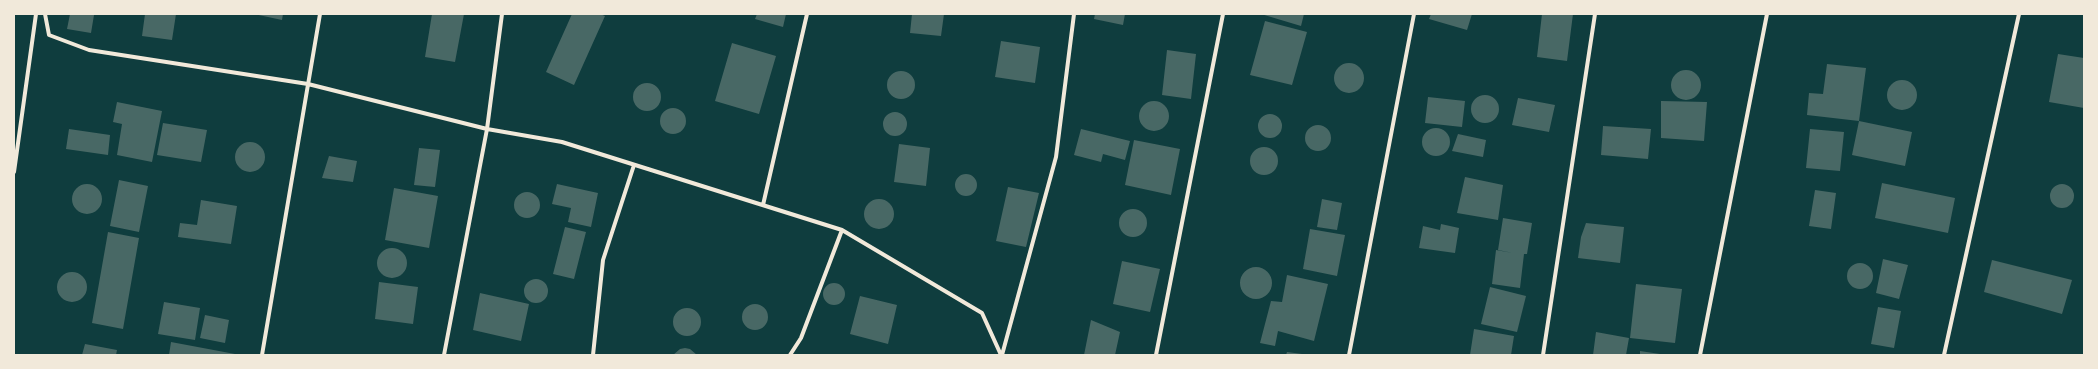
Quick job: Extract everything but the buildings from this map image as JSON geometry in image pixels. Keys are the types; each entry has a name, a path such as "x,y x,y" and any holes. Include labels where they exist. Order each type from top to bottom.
{"street":[{"path":"14,172 36,14"},
{"path":"44,14 49,35 89,50 308,84 487,129 562,142 842,230 982,313 1002,355"},
{"path":"262,355 320,14"},
{"path":"444,355 487,129 502,14"},
{"path":"763,205 807,14"},
{"path":"1002,355 1056,157 1074,14"},
{"path":"1156,355 1224,14"},
{"path":"1349,355 1414,14"},
{"path":"1543,355 1595,14"},
{"path":"1700,355 1767,14"},
{"path":"1944,355 2019,14"},
{"path":"593,355 603,260 634,165"},
{"path":"790,355 801,338 842,230"}]}
